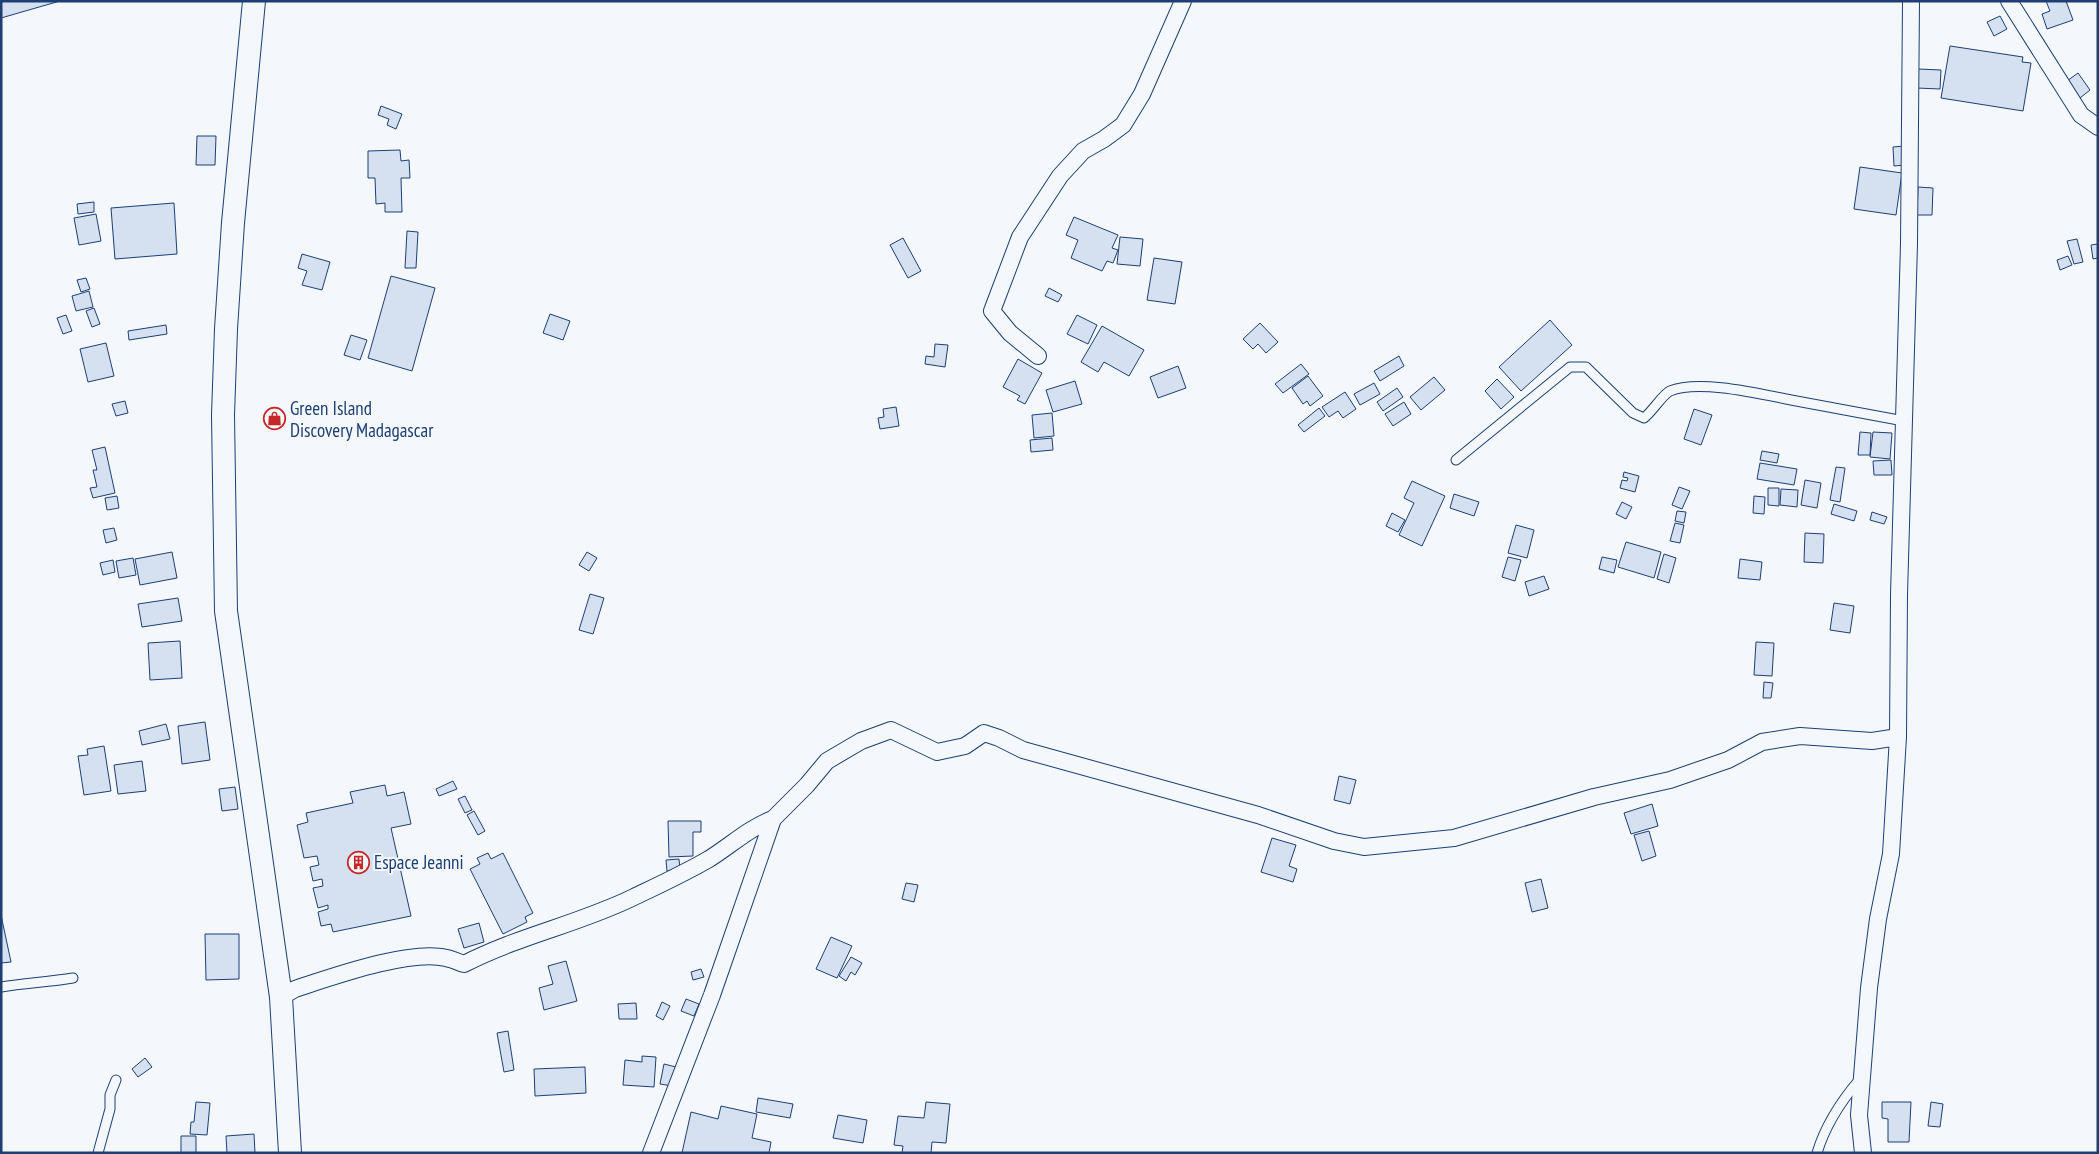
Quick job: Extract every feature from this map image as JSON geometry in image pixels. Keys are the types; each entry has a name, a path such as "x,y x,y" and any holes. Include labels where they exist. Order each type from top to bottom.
{"main road":[{"path":"254,1 233,223 226,329 223,415 226,611 281,997 290,1153"}],"street":[{"path":"1038,356 1010,333 992,311 1020,237 1060,176 1083,151 1123,125 1142,94 1183,1"},
{"path":"1863,1153 1859,1115 1868,988 1878,918 1891,854 1898,737 1899,595 1910,244 1911,1"},
{"path":"2009,1 2081,115 2098,127"},
{"path":"281,997 295,989 391,962 430,956 446,958 464,964 536,935 612,908 673,879 709,859 760,824 773,819 807,785 827,761 861,741 891,730 937,752 965,746 984,734 999,738 1023,750 1258,815 1334,841 1364,847 1454,838 1594,797 1670,780 1728,760 1762,742 1800,736 1872,741 1898,737"},
{"path":"651,1153 712,995 773,819"}],"lane":[{"path":"1456,460 1570,367 1586,367 1633,413 1644,418 1653,411 1668,392 1685,387 1711,387 1904,421"},
{"path":"1,987 73,978"},
{"path":"1817,1153 1820,1143 1846,1095 1862,1077"},
{"path":"98,1153 110,1109 110,1095 116,1080"}],"building":[{"path":"1,1 60,1 1,18"},
{"path":"2046,1 2066,1 2073,20 2047,29 2042,14 2050,11"},
{"path":"2000,16 2007,29 1994,36 1987,22"},
{"path":"1950,46 2023,57 2022,62 2031,63 2023,111 1941,98"},
{"path":"1918,69 1941,70 1940,89 1917,88"},
{"path":"2078,73 2090,90 2080,98 2067,81"},
{"path":"381,106 402,114 396,129 387,125 389,119 378,115"},
{"path":"197,136 216,136 215,165 196,165"},
{"path":"1904,146 1905,165 1894,166 1893,147"},
{"path":"400,150 401,161 409,160 410,178 401,178 402,212 385,212 385,203 376,204 375,178 368,178 368,151"},
{"path":"1860,167 1902,173 1896,215 1854,209"},
{"path":"1918,187 1933,188 1932,215 1917,215"},
{"path":"94,202 94,212 78,214 77,204"},
{"path":"174,203 177,254 115,259 111,208"},
{"path":"96,214 101,241 79,245 74,218"},
{"path":"1074,217 1118,235 1112,248 1118,250 1113,263 1107,261 1102,271 1071,258 1078,240 1066,235"},
{"path":"407,231 418,232 416,268 405,268"},
{"path":"1120,237 1143,239 1140,266 1117,264"},
{"path":"903,238 921,271 908,278 890,245"},
{"path":"2077,239 2083,262 2074,264 2067,241"},
{"path":"2098,244 2098,258 2093,259 2091,245"},
{"path":"302,254 330,262 322,290 302,285 307,271 298,268"},
{"path":"2068,256 2072,265 2060,270 2057,260"},
{"path":"1154,258 1182,262 1175,304 1147,300"},
{"path":"391,276 435,288 412,371 368,358"},
{"path":"86,278 90,289 81,292 77,280"},
{"path":"1049,288 1062,295 1058,302 1045,296"},
{"path":"89,291 93,307 76,311 72,296"},
{"path":"94,308 100,324 92,327 86,311"},
{"path":"550,314 570,321 563,340 543,333"},
{"path":"66,315 72,331 63,334 57,318"},
{"path":"1077,315 1097,325 1088,344 1067,334"},
{"path":"1550,320 1572,345 1521,391 1499,367"},
{"path":"1260,323 1278,342 1266,353 1258,344 1253,349 1243,339"},
{"path":"166,325 167,334 129,340 128,331"},
{"path":"1102,326 1144,350 1129,376 1104,362 1098,372 1081,362"},
{"path":"351,335 367,340 360,360 344,355"},
{"path":"106,343 114,376 88,382 80,349"},
{"path":"935,344 948,345 945,367 925,364 926,356 934,357"},
{"path":"1399,356 1404,366 1380,381 1374,371"},
{"path":"1018,359 1042,373 1025,404 1017,400 1020,396 1003,387"},
{"path":"1301,364 1309,374 1283,393 1275,384"},
{"path":"1178,366 1186,388 1158,398 1150,377"},
{"path":"1308,376 1323,396 1310,406 1307,401 1303,404 1292,388"},
{"path":"1434,377 1445,390 1421,410 1410,397"},
{"path":"1497,379 1514,397 1501,409 1485,391"},
{"path":"1075,381 1082,404 1053,412 1046,390"},
{"path":"1374,383 1380,394 1360,405 1354,394"},
{"path":"1397,388 1403,397 1383,411 1377,402"},
{"path":"1345,392 1356,409 1343,418 1338,411 1329,417 1322,407"},
{"path":"125,401 128,413 116,416 112,404"},
{"path":"1404,402 1411,414 1393,426 1385,414"},
{"path":"896,407 899,426 880,429 878,418 884,417 883,409"},
{"path":"1319,408 1325,416 1304,432 1298,425"},
{"path":"1694,409 1712,415 1701,445 1684,439"},
{"path":"1052,413 1054,436 1034,438 1032,415"},
{"path":"1860,432 1871,433 1870,455 1858,455"},
{"path":"1873,432 1892,433 1890,459 1870,457"},
{"path":"1052,438 1053,450 1031,452 1030,440"},
{"path":"105,447 115,493 93,498 90,488 97,487 93,470 97,470 92,450"},
{"path":"1762,451 1779,454 1777,463 1760,460"},
{"path":"1891,460 1892,475 1874,475 1873,461"},
{"path":"1760,463 1797,469 1794,485 1757,479"},
{"path":"1836,467 1845,468 1840,502 1830,500"},
{"path":"1624,472 1639,476 1635,492 1620,488 1622,480 1627,481 1628,478 1623,477"},
{"path":"1805,480 1821,483 1817,508 1801,505"},
{"path":"1412,481 1445,496 1422,546 1399,535 1414,503 1404,498"},
{"path":"1679,487 1690,491 1682,509 1672,505"},
{"path":"1768,488 1779,488 1779,506 1768,505"},
{"path":"1781,489 1798,490 1797,507 1780,505"},
{"path":"1454,494 1479,502 1474,516 1450,508"},
{"path":"117,496 119,508 107,510 105,498"},
{"path":"1754,496 1765,497 1764,514 1753,513"},
{"path":"1622,502 1632,507 1626,519 1616,514"},
{"path":"1834,504 1857,511 1854,521 1831,514"},
{"path":"1677,511 1686,512 1684,523 1675,521"},
{"path":"1872,512 1887,517 1884,524 1870,520"},
{"path":"1392,513 1405,520 1398,532 1386,526"},
{"path":"1675,523 1684,525 1680,543 1670,541"},
{"path":"1516,525 1534,530 1527,558 1508,553"},
{"path":"114,528 117,540 106,543 103,530"},
{"path":"1805,533 1824,534 1823,563 1804,562"},
{"path":"1626,542 1661,552 1654,578 1618,567"},
{"path":"172,552 177,578 140,585 135,559"},
{"path":"587,552 597,558 589,571 579,565"},
{"path":"1664,554 1676,558 1669,583 1657,579"},
{"path":"1508,557 1521,560 1515,581 1502,577"},
{"path":"1602,557 1617,560 1614,573 1599,569"},
{"path":"133,558 136,575 119,578 116,561"},
{"path":"1740,559 1762,562 1760,580 1738,578"},
{"path":"113,560 115,572 103,575 100,563"},
{"path":"1544,576 1549,589 1529,596 1525,582"},
{"path":"590,594 604,598 593,634 579,630"},
{"path":"178,598 182,621 142,627 138,604"},
{"path":"1834,603 1854,606 1850,633 1830,630"},
{"path":"180,641 182,678 150,680 148,643"},
{"path":"1756,642 1774,643 1772,676 1754,675"},
{"path":"1764,682 1773,683 1771,698 1763,698"},
{"path":"205,722 210,760 182,764 178,726"},
{"path":"166,724 170,739 142,745 139,731"},
{"path":"104,746 111,791 84,795 78,756 88,755 87,749"},
{"path":"142,761 146,791 118,794 114,765"},
{"path":"1339,776 1356,780 1350,804 1334,800"},
{"path":"453,781 457,789 439,796 436,789"},
{"name":"Espace Jeanni","path":"385,785 387,796 404,792 411,824 391,828 411,916 333,932 331,924 321,926 318,912 328,909 328,905 318,908 313,888 323,886 322,879 313,881 310,867 319,865 317,856 304,858 297,825 308,822 306,813 353,803 350,792"},
{"path":"235,787 238,809 222,811 219,789"},
{"path":"465,796 472,810 465,813 458,799"},
{"path":"1652,804 1658,826 1631,834 1624,813"},
{"path":"474,811 485,831 478,835 467,815"},
{"path":"668,821 701,821 701,832 693,832 693,856 669,857"},
{"path":"1649,831 1656,856 1642,861 1634,835"},
{"path":"1272,838 1296,845 1289,866 1297,869 1293,882 1261,872"},
{"path":"488,853 491,859 503,853 533,913 525,917 527,922 503,934 470,869 480,864 477,858"},
{"path":"679,859 680,870 667,871 666,860"},
{"path":"1541,879 1548,908 1532,912 1525,883"},
{"path":"906,883 918,885 914,902 902,899"},
{"path":"1,915 11,962 1,963"},
{"path":"479,923 484,942 464,948 458,929"},
{"path":"205,934 239,934 239,979 206,980"},
{"path":"831,937 852,946 837,978 816,969"},
{"path":"851,957 862,963 855,975 851,972 846,981 839,976"},
{"path":"566,961 577,1001 544,1010 539,988 553,984 548,966"},
{"path":"701,969 704,977 693,980 691,972"},
{"path":"686,999 699,1004 694,1016 681,1011"},
{"path":"662,1002 670,1006 663,1020 656,1016"},
{"path":"636,1003 637,1019 619,1019 618,1004"},
{"path":"508,1031 514,1070 504,1072 497,1033"},
{"path":"642,1056 656,1057 654,1087 623,1085 625,1060 642,1062"},
{"path":"145,1058 152,1067 138,1077 132,1069"},
{"path":"664,1064 676,1067 672,1086 660,1084"},
{"path":"585,1067 586,1093 535,1096 534,1069"},
{"path":"758,1098 793,1104 790,1118 756,1112"},
{"path":"196,1102 210,1103 207,1135 190,1134 191,1122 194,1122"},
{"path":"926,1102 950,1104 946,1143 932,1142 931,1153 902,1153 903,1146 894,1145 898,1116 924,1118"},
{"path":"1882,1102 1911,1102 1909,1142 1888,1142 1888,1119 1882,1118"},
{"path":"1931,1102 1943,1104 1940,1127 1928,1126"},
{"path":"721,1106 757,1114 752,1138 771,1142 769,1153 682,1153 691,1112 718,1119"},
{"path":"838,1115 867,1120 863,1143 833,1138"},
{"path":"254,1134 255,1153 227,1153 226,1136"},
{"path":"181,1136 196,1136 196,1153 181,1153"}],"place":[{"name":"Green Island Discovery Madagascar","path":"274,419"},
{"name":"Espace Jeanni","path":"358,862"}]}
